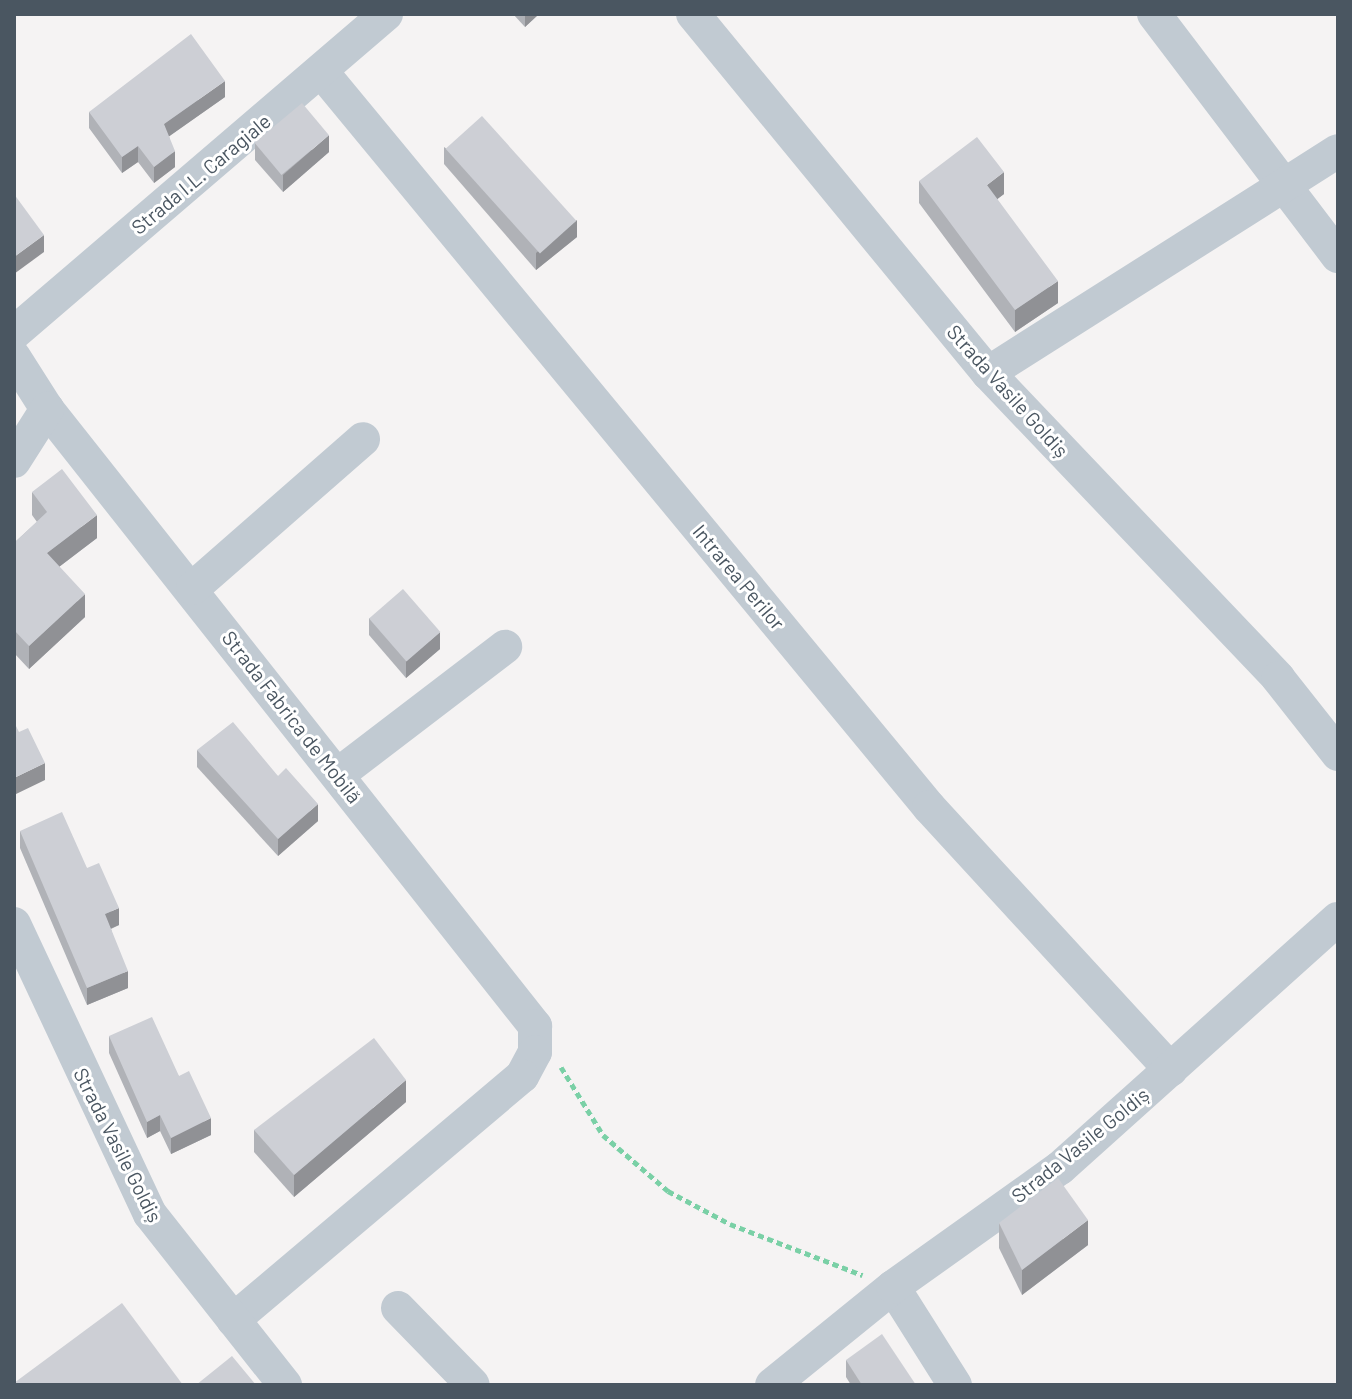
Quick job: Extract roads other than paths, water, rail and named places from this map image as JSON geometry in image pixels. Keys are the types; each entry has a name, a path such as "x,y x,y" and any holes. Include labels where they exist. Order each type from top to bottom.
{"street":[{"name":"Strada Vasile Goldiș","path":"693,14 988,373 1302,704 1338,754"},
{"path":"1154,14 1338,256"},
{"name":"Strada I.L. Caragiale","path":"14,333 321,71 367,21"},
{"name":"Intrarea Perilor","path":"321,71 929,807 1171,1070"},
{"path":"988,373 1338,151"},
{"name":"Strada Fabrica de Mobilă","path":"14,357 47,409 340,773 535,1026 535,1052 522,1076 233,1320"},
{"path":"14,461 47,409"},
{"path":"193,588 363,439"},
{"path":"340,773 505,647"},
{"name":"Strada Vasile Goldiș","path":"772,1385 893,1287 1060,1168 1338,919"},
{"name":"Strada Vasile Goldiș","path":"14,924 150,1214 285,1385"},
{"path":"893,1287 955,1385"},
{"path":"398,1308 473,1385"}]}
